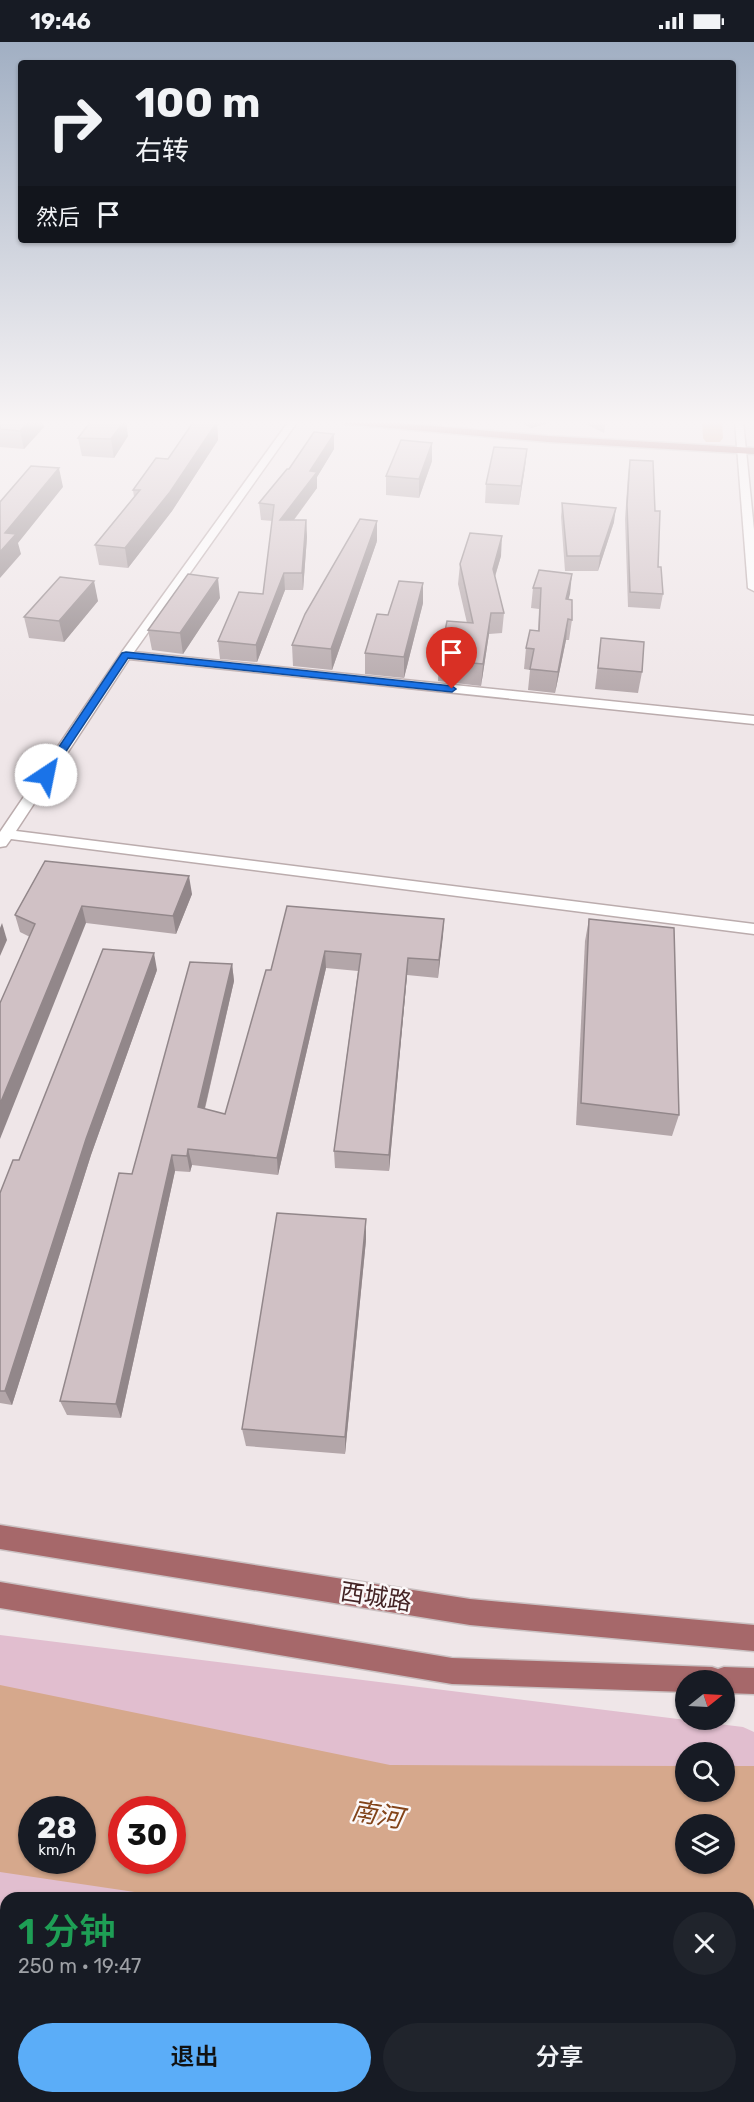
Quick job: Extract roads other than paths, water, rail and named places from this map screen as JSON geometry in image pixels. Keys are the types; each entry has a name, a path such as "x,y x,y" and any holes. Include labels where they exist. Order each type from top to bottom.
{"main road":[{"name":"西城路","path":"0,1537 470,1612 754,1638"},
{"path":"0,1595 452,1671 675,1679"},
{"path":"735,1680 754,1681"}],"street":[{"path":"225,517 126,655 3,839 754,929"},
{"path":"748,517 754,588"},
{"path":"126,655 754,720"}],"water":[{"name":"南河","path":"0,1685 390,1765 675,1766 675,1802 735,1802 735,1766 754,1766 754,1892 135,1892 0,1872"}]}
